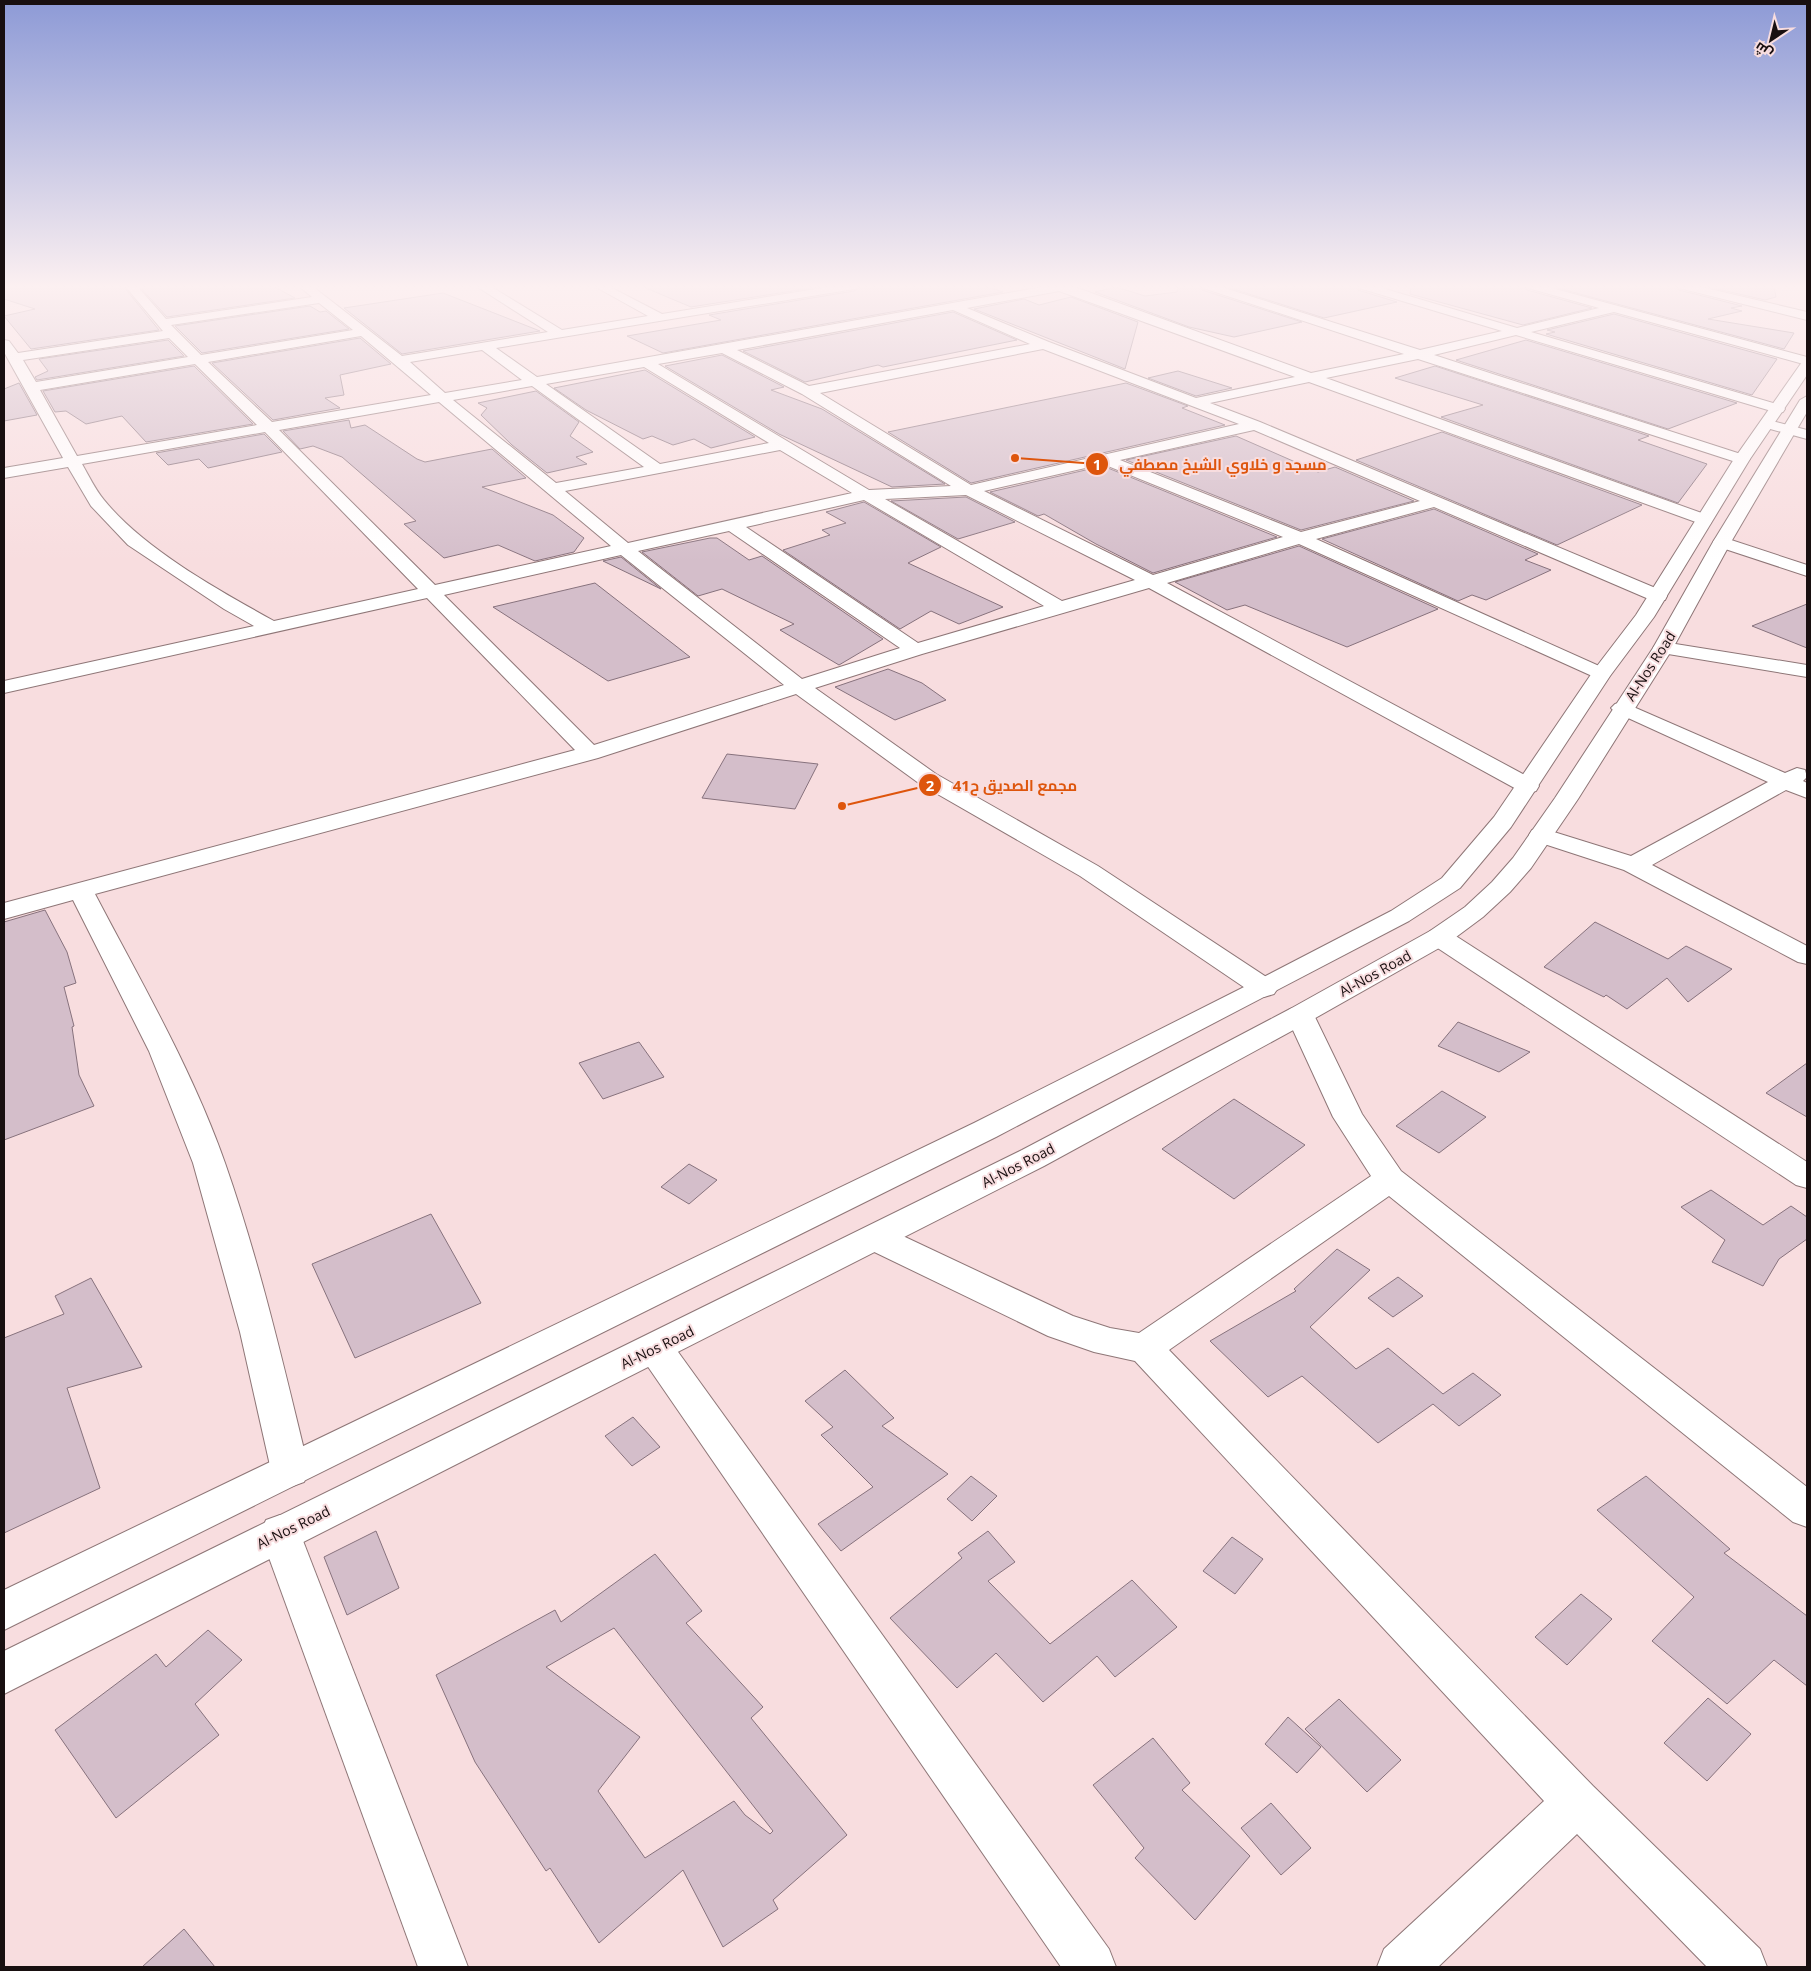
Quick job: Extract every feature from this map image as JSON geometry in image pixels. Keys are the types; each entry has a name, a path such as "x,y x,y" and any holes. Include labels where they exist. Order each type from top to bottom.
{"street":[{"path":"26,378 97,502 134,541 231,605 272,628"},
{"path":"31,387 85,378"},
{"path":"218,378 590,753"},
{"path":"419,378 625,549 799,687 928,779 1089,871 1264,988"},
{"path":"527,378 657,469"},
{"path":"4,473 555,378"},
{"path":"671,378 866,495 1059,607"},
{"path":"781,378 807,391 968,490 1150,581 1528,786"},
{"path":"807,391 874,378"},
{"path":"1131,378 1255,425 1658,596"},
{"path":"1195,402 1308,378 1713,531 1807,571"},
{"path":"1491,378 1742,459"},
{"path":"1649,378 1785,425"},
{"name":"Al-Nos Road","path":"4,1673 280,1533 876,1238 1033,1158 1300,1015 1439,937 1474,912 1502,887 1541,836 1622,708 1663,648 1742,459 1785,425 1802,378"},
{"name":"Al-Nos Road","path":"4,1610 985,1130 1264,988 1400,916 1450,884 1482,849 1528,786 1601,674 1658,596 1713,531 1785,425 1807,400"},
{"path":"4,687 430,594 731,524 866,495 968,490 1255,425"},
{"path":"552,489 782,445"},
{"path":"1106,460 1300,538 1601,674"},
{"path":"4,911 590,753 915,650 1059,607 1434,502"},
{"path":"731,524 915,650"},
{"path":"1663,648 1807,671"},
{"path":"1622,708 1807,791"},
{"path":"1633,865 1807,770"},
{"path":"1541,836 1633,865 1807,956"},
{"path":"80,890 163,1051 209,1163 258,1332 290,1470"},
{"path":"1439,937 1807,1177"},
{"path":"1300,1015 1348,1117 1390,1179 1807,1510"},
{"path":"876,1238 960,1280 1060,1326 1122,1346 1145,1348 1390,1179"},
{"path":"655,1348 1091,1967"},
{"path":"1145,1348 1577,1802 1742,1967"},
{"path":"280,1533 444,1967"},
{"path":"1402,1967 1577,1802"}],"building":[{"path":"122,378 206,378 253,424 146,442 122,416 86,424 66,411 55,412 43,391"},
{"path":"228,378 341,378 344,395 325,398 340,408 273,420"},
{"path":"605,378 658,378 755,437 711,448 694,439 673,445 652,436 643,439 586,410 554,388"},
{"path":"685,378 767,378 784,387 771,390 822,409 945,484 892,487 779,434"},
{"path":"797,378 822,378 805,382"},
{"path":"1148,378 1200,378 1232,388 1196,396"},
{"path":"1395,378 1472,378 1649,436 1638,440 1707,464 1678,503 1441,417 1483,405"},
{"path":"1511,378 1653,378 1737,403 1668,429"},
{"path":"1695,378 1764,378 1752,395"},
{"path":"19,383 37,415 4,421 4,389"},
{"path":"1126,383 1188,406 1182,408 1225,425 971,483 888,432"},
{"path":"536,391 579,422 570,436 593,452 576,457 587,464 547,473 512,445 481,415 487,408 478,403"},
{"path":"349,420 351,428 365,425 417,459 425,462 492,449 526,478 482,487 553,515 584,538 574,552 535,561 498,545 444,558 404,524 416,521 342,457 313,446 300,449 283,431"},
{"path":"1442,432 1642,505 1557,545 1356,460"},
{"path":"264,434 282,452 208,468 199,459 168,465 156,453"},
{"path":"1236,436 1318,472 1335,467 1414,501 1301,530 1126,460"},
{"path":"1103,466 1277,537 1153,573 1096,544 1044,514 1038,516 990,492"},
{"path":"966,497 1015,522 958,539 891,501"},
{"path":"864,502 941,547 908,563 1003,607 959,624 931,611 900,629 783,550 830,535 822,530 846,523 826,512"},
{"path":"1434,509 1538,554 1525,560 1551,570 1486,600 1472,595 1458,601 1322,539"},
{"path":"717,538 749,560 762,556 883,639 839,665 780,630 794,624 722,589 698,596 642,552"},
{"path":"1299,546 1438,609 1347,647 1245,605 1227,610 1175,582"},
{"path":"621,557 661,589 603,561"},
{"path":"595,583 690,657 608,681 493,607"},
{"path":"1807,604 1807,648 1752,626"},
{"path":"888,669 922,683 946,700 895,720 835,687"},
{"path":"727,754 818,764 795,809 702,798"},
{"path":"45,910 67,952 76,983 64,987 74,1026 72,1027 79,1075 94,1106 4,1140 4,922"},
{"path":"1595,922 1668,959 1686,946 1732,969 1688,1002 1667,978 1627,1009 1606,995 1604,997 1544,967"},
{"path":"1458,1022 1530,1052 1499,1072 1438,1046"},
{"path":"639,1042 664,1077 603,1099 579,1063"},
{"path":"1807,1063 1807,1117 1766,1093"},
{"path":"1442,1091 1486,1117 1439,1153 1396,1126"},
{"path":"1234,1099 1305,1145 1234,1199 1162,1149"},
{"path":"689,1164 717,1180 689,1204 661,1187"},
{"path":"1711,1190 1763,1225 1791,1206 1807,1217 1807,1239 1779,1259 1763,1286 1712,1262 1725,1240 1681,1207"},
{"path":"431,1214 481,1303 355,1358 312,1264"},
{"path":"1337,1249 1370,1270 1310,1327 1356,1369 1388,1348 1443,1394 1473,1373 1501,1395 1459,1426 1433,1404 1378,1443 1302,1376 1268,1397 1210,1341 1296,1291 1294,1289"},
{"path":"1398,1277 1423,1296 1393,1317 1368,1298"},
{"path":"91,1278 142,1367 67,1388 100,1488 4,1533 4,1338 64,1314 55,1296"},
{"path":"845,1370 894,1418 882,1426 948,1474 841,1551 818,1524 873,1487 821,1435 833,1427 805,1401"},
{"path":"633,1417 660,1447 632,1466 605,1436"},
{"path":"971,1476 997,1496 972,1521 947,1499"},
{"path":"1646,1476 1730,1549 1724,1553 1807,1616 1807,1686 1774,1660 1727,1704 1652,1641 1694,1597 1597,1510"},
{"path":"376,1531 399,1588 347,1615 324,1557"},
{"path":"988,1531 1015,1562 988,1581 1050,1644 1132,1580 1177,1627 1115,1677 1097,1656 1043,1702 996,1653 957,1688 890,1618 962,1558 958,1553"},
{"path":"1232,1537 1263,1559 1235,1594 1203,1571"},
{"path":"655,1554 702,1611 686,1623 763,1707 751,1718 847,1835 773,1900 778,1909 723,1947 683,1870 599,1943 550,1868 546,1871 475,1762 436,1675 555,1610 561,1622","holes":["614,1628 773,1831 770,1834 745,1815 734,1801 645,1858 598,1791 640,1737 546,1667"]},
{"path":"1581,1594 1612,1619 1567,1665 1535,1637"},
{"path":"208,1630 242,1660 195,1704 219,1735 116,1818 55,1730 156,1654 166,1667"},
{"path":"1708,1698 1751,1734 1707,1781 1664,1743"},
{"path":"1339,1699 1401,1760 1367,1792 1305,1729"},
{"path":"1288,1717 1321,1747 1297,1773 1265,1744"},
{"path":"1153,1738 1190,1783 1182,1790 1250,1856 1195,1920 1135,1858 1144,1848 1093,1785"},
{"path":"1271,1803 1311,1848 1281,1875 1241,1828"},
{"path":"184,1929 215,1967 142,1967"}],"place":[{"name":"مسجد و خلاوي الشيخ مصطفي","path":"1015,458"},
{"name":"مجمع الصديق ح41","path":"842,806"}]}
